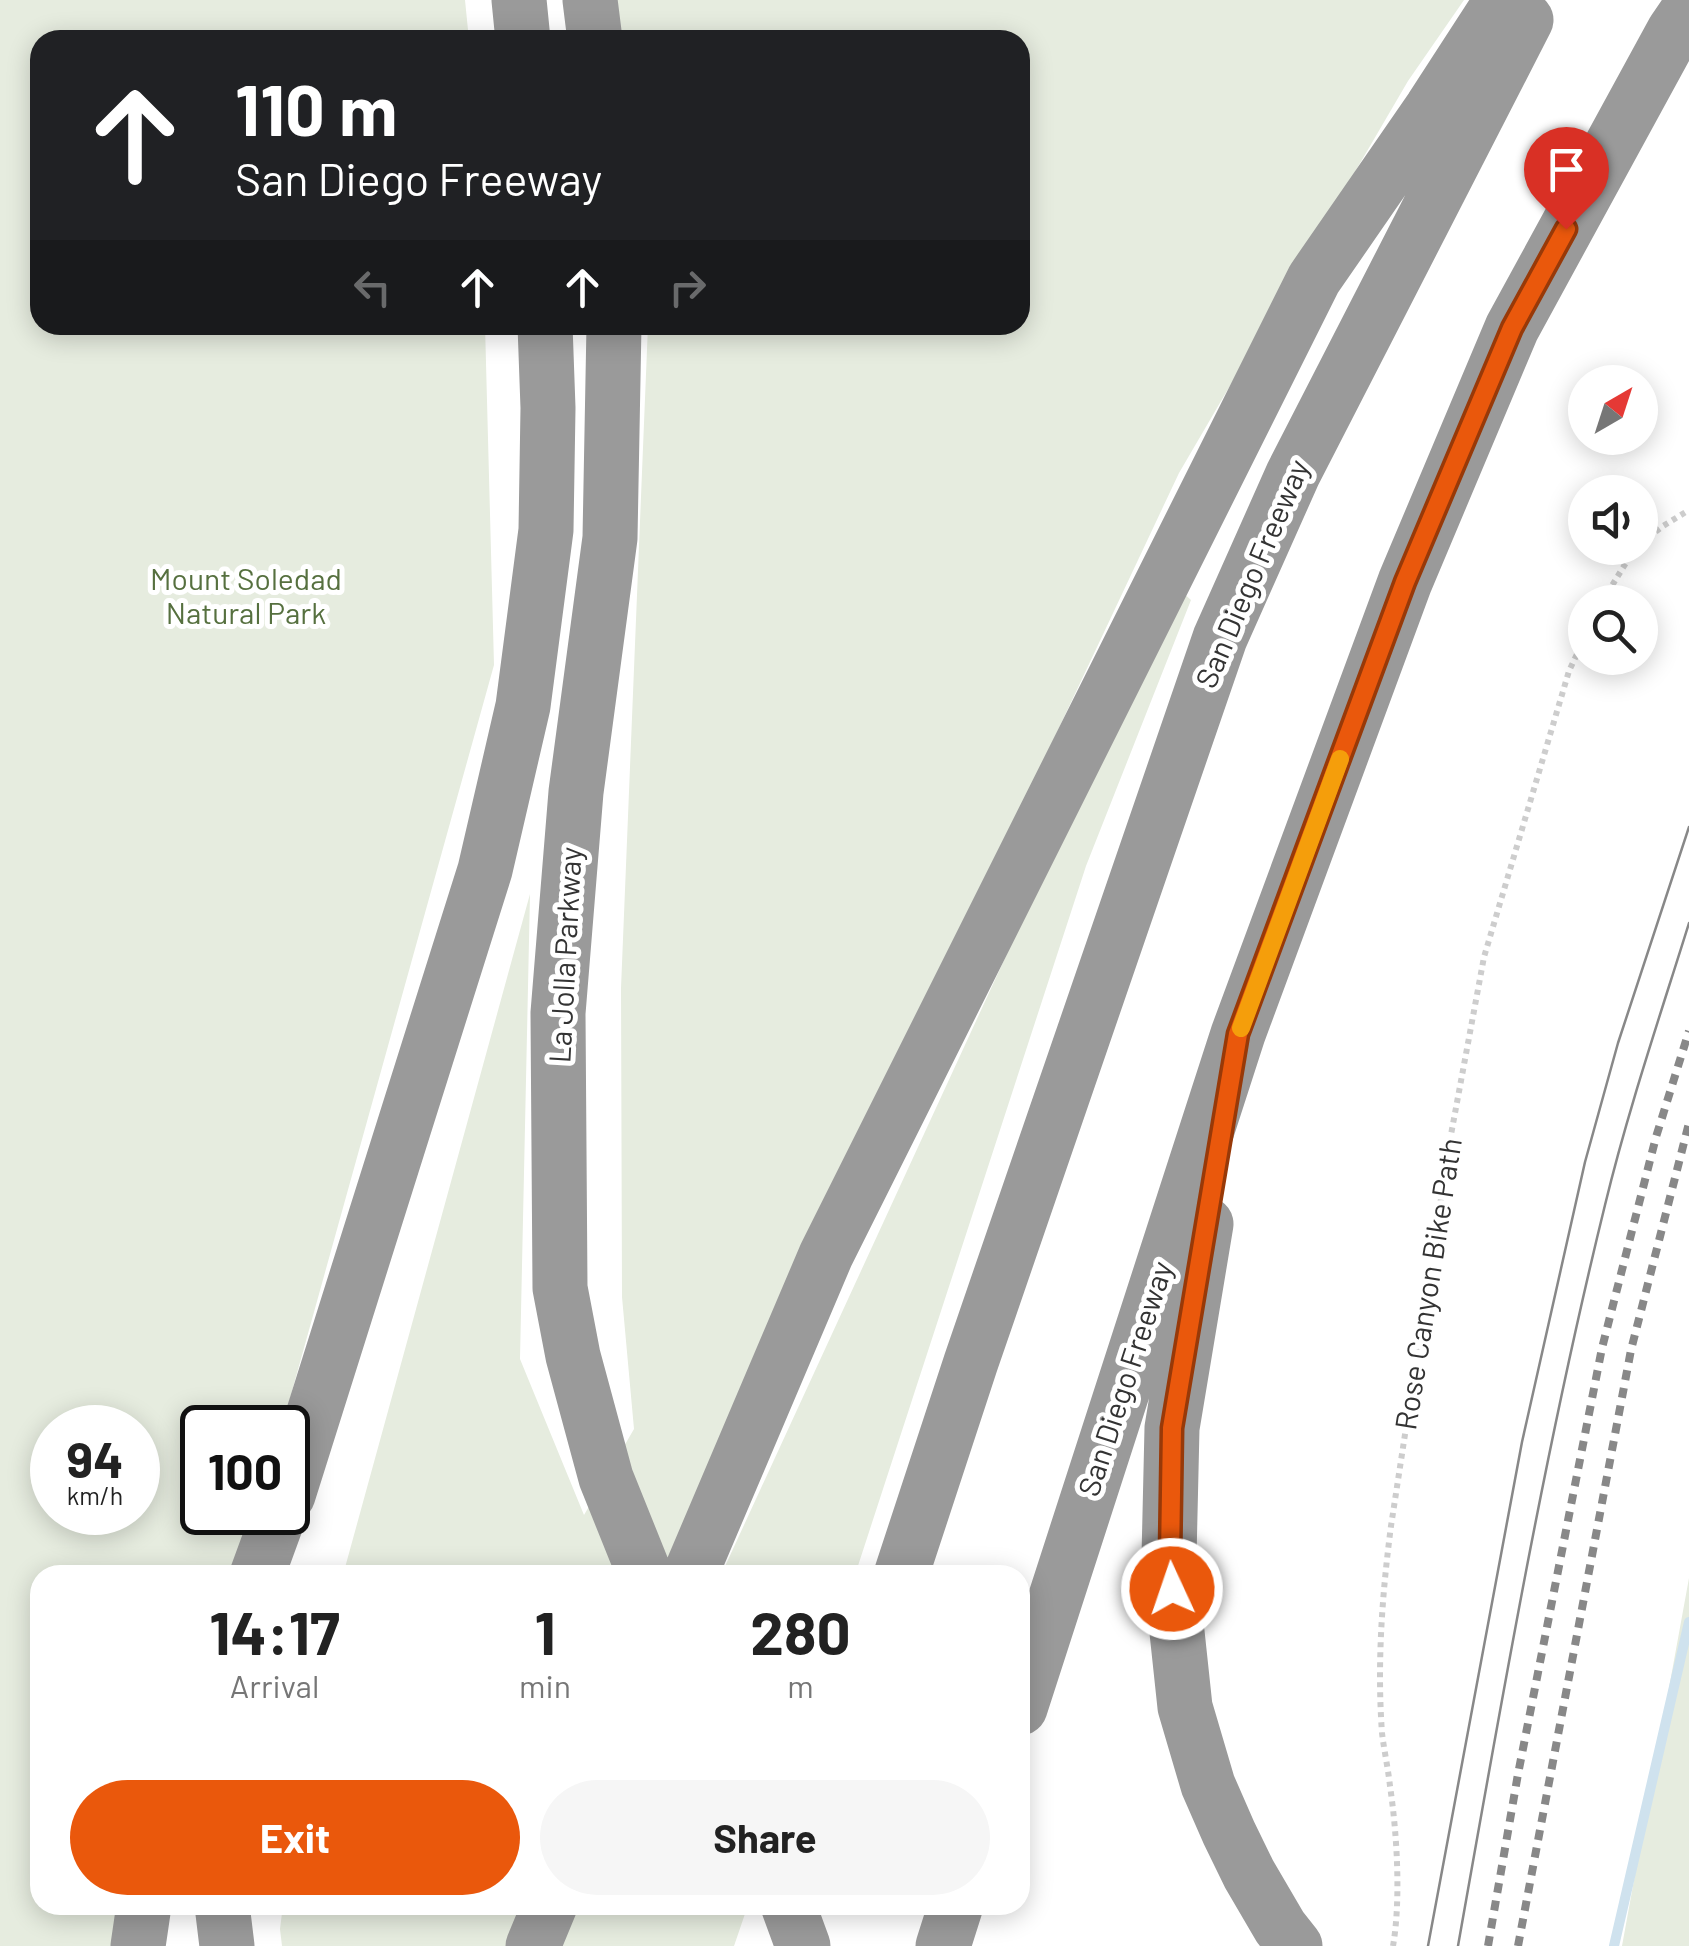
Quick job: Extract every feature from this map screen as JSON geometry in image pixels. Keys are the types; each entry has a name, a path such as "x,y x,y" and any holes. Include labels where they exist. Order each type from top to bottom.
{"highway":[{"path":"518,0 522,30"},
{"path":"590,0 594,30"},
{"path":"694,1565 826,1255 1314,279 1502,0"},
{"name":"San Diego Freeway","path":"904,1565 970,1362 1220,638 1293,474 1537,0"},
{"name":"San Diego Freeway","path":"1030,1677 1238,1034 1405,582 1512,328 1689,9"},
{"path":"310,1422 485,870 523,706 546,530 545,335"},
{"name":"La Jolla Parkway","path":"614,335 610,538 576,792 558,1012 560,1288 573,1356 606,1478 641,1565"},
{"path":"1238,1034 1172,1428 1170,1557 1184,1707 1208,1786 1249,1874 1295,1946"},
{"path":"263,1565 273,1535"},
{"path":"138,1946 143,1915"},
{"path":"223,1915 227,1946"},
{"path":"533,1946 546,1915"},
{"path":"779,1946 787,1915"},
{"path":"793,1915 803,1946"},
{"path":"810,1915 825,1946"},
{"path":"943,1946 953,1915"}],"path":[{"path":"1658,530 1689,510"},
{"name":"Rose Canyon Bike Path","path":"1393,1946 1394,1836 1382,1736 1380,1674 1384,1572 1450,1140 1484,957 1568,674"}],"green space":[{"name":"Mount Soledad Natural Park","path":"0,0 465,0 468,30 30,30 30,335 485,335 494,665 288,1405 180,1405 180,1535 252,1535 243,1565 30,1565 30,1915 146,1915 137,1946 0,1946"},
{"path":"612,0 1464,0 1408,81 1179,473 700,1490 669,1565 346,1565 530,894 520,1359 584,1515 634,1429 622,1297 621,988 648,335 1030,335 1030,30 615,30"},
{"path":"1181,591 1191,600 1086,866 858,1565 726,1565 1017,932"},
{"path":"1689,1578 1689,1946 1622,1946"},
{"path":"282,1915 524,1915 511,1946 282,1946"},
{"path":"572,1915 745,1915 734,1946 559,1946"}],"waterway":[{"path":"1614,1946 1689,1622"}],"tram line":[{"path":"1428,1946 1522,1442 1585,1162 1618,1043 1689,827"},
{"path":"1458,1946 1526,1574 1583,1297 1624,1134 1689,923"}],"railway":[{"path":"1488,1946 1602,1348 1656,1137 1689,1031"},
{"path":"1518,1946 1631,1350 1689,1123"}],"slow traffic":[{"path":"1241,1028 1340,759"}],"route":[{"path":"1172,1589 1172,1428 1238,1034 1405,582 1512,328 1566,229"}]}
